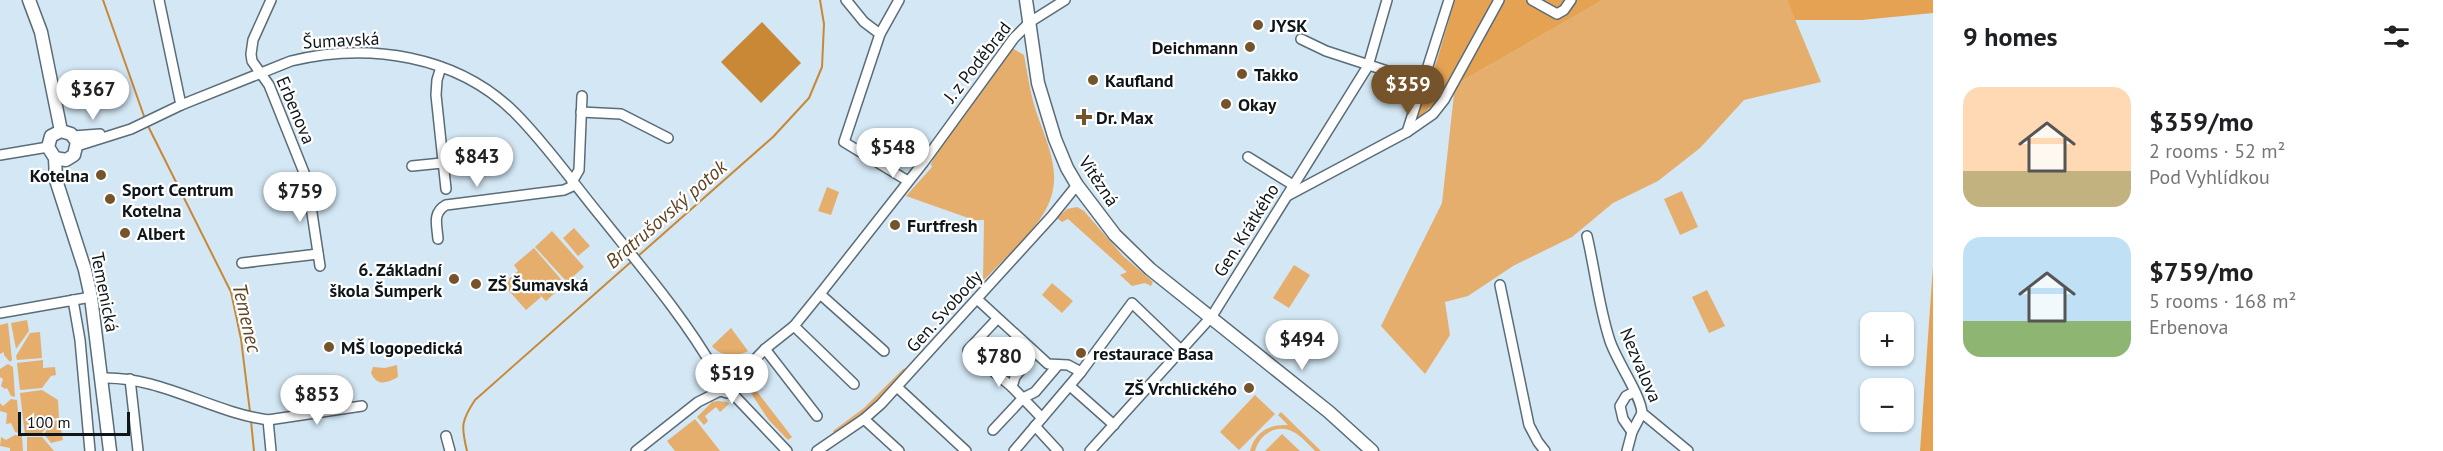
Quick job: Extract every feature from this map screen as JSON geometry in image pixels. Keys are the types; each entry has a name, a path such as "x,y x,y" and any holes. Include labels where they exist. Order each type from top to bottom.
{"main road":[{"path":"29,0 41,32 51,89 49,96 57,133"},
{"name":"Vítězná","path":"1026,0 1038,83 1055,139 1077,185 1115,235 1150,269 1212,316 1329,412 1372,451"},
{"path":"57,133 75,141 74,155 56,155 49,140 57,133"},
{"name":"Temenická","path":"56,155 56,180 91,297 112,451"}],"street":[{"path":"159,0 181,105"},
{"name":"Erbenova","path":"271,0 252,40 250,54 268,85 307,180 320,266"},
{"path":"846,0 864,22 880,34"},
{"path":"899,0 880,34 844,142 908,181"},
{"name":"J. z Poděbrad","path":"737,371 794,326 908,181 1014,38 1030,22 1065,0"},
{"name":"Gen. Krátkého","path":"1090,451 1212,316 1368,66 1387,0"},
{"path":"1407,132 1449,0"},
{"path":"1285,197 1407,132 1433,114 1444,100 1500,0"},
{"path":"1532,0 1557,14 1564,10 1571,0"},
{"path":"1300,39 1368,66 1424,83"},
{"name":"Šumavská","path":"75,141 115,133 146,123 181,105 306,57 360,52 397,55 441,67 473,81 516,113 552,154 719,369"},
{"path":"441,67 436,95 446,189"},
{"path":"438,239 436,217 441,208 446,205 564,190 574,184 579,170 582,96"},
{"path":"581,112 624,114 669,138"},
{"path":"0,155 56,155"},
{"path":"1248,157 1293,185"},
{"path":"412,166 442,163"},
{"name":"Gen. Svobody","path":"820,450 864,419 897,387 1052,216 1077,185"},
{"name":"Nezvalova","path":"1587,236 1611,342 1634,392 1642,402 1642,413 1688,451"},
{"path":"243,263 318,254"},
{"path":"1500,285 1530,424 1545,451"},
{"path":"820,294 884,351"},
{"path":"0,313 91,297"},
{"path":"977,299 1048,364 1068,365 1082,372"},
{"name":"Temenická","path":"73,300 80,340 90,451"},
{"path":"1014,451 1082,372 1132,303 1182,351"},
{"path":"997,319 968,350 1012,387 1042,418"},
{"path":"794,326 854,384"},
{"path":"765,349 817,416"},
{"path":"1012,387 1015,377 1034,353"},
{"path":"993,430 1023,398 1035,392 1058,364"},
{"path":"698,402 713,382 719,369 737,371 734,390 787,451"},
{"path":"102,378 130,379 250,417 267,420 362,406"},
{"path":"130,379 138,451"},
{"path":"713,382 720,391"},
{"path":"1070,386 1114,425"},
{"path":"897,387 966,451"},
{"path":"636,451 698,402 720,391 734,390"},
{"path":"1632,432 1623,419 1620,406 1626,396 1634,392"},
{"path":"1626,451 1632,432 1642,413"},
{"path":"864,419 898,451"},
{"path":"267,420 271,451"},
{"path":"761,423 779,451"},
{"path":"1035,426 1058,451"},
{"path":"446,436 450,451"}],"shaded area":[{"path":"1455,0 1603,0 1455,85 1415,121"},
{"path":"1603,0 1787,0 1821,82 1744,100 1700,148 1658,181 1613,203 1572,237 1513,266 1468,296 1445,302 1450,335 1425,374 1381,326 1442,203 1455,85"},
{"path":"1787,0 1933,0 1933,13 1862,20 1795,20"},
{"path":"762,22 801,63 761,103 721,62"},
{"path":"1012,48 1024,55 1033,101 1052,158 1054,186 1050,201 1042,216 1022,241 983,281 984,220 974,220 906,196 932,167 931,164 942,143"},
{"path":"827,187 839,192 831,215 818,211"},
{"path":"1682,191 1698,227 1680,235 1664,199"},
{"path":"1077,207 1084,211 1123,256 1153,282 1151,286 1145,283 1132,286 1120,275 1127,272 1068,219 1062,222 1057,218 1067,209"},
{"path":"574,228 590,246 578,256 563,238"},
{"path":"552,231 584,267 567,282 535,247"},
{"path":"534,248 565,284 546,301 538,293 541,297 526,310 503,284 518,271 514,265"},
{"path":"1294,265 1310,275 1289,308 1273,298"},
{"path":"1933,266 1933,451 1920,451"},
{"path":"1052,283 1073,301 1062,313 1042,295"},
{"path":"1707,290 1725,326 1709,333 1692,297"},
{"path":"27,320 29,331 16,349 11,323"},
{"path":"8,323 12,360 10,362 4,352 0,354 0,325"},
{"path":"731,328 748,351 729,355 712,346"},
{"path":"40,332 42,358 17,360 16,356 30,333"},
{"path":"43,360 43,368 55,367 56,375 51,376 42,388 20,390 17,363"},
{"path":"8,364 13,367 15,397 11,396 7,388 1,386 3,379 0,377 0,369"},
{"path":"397,365 398,377 383,383 376,380 371,373 373,367 385,368"},
{"path":"911,367 868,410 834,434 833,431 864,408 903,369"},
{"path":"755,389 792,437 788,440 768,419 751,393"},
{"path":"42,390 58,400 59,418 52,419 41,434 25,435 20,393"},
{"path":"1255,395 1275,414 1239,450 1220,432"},
{"path":"11,399 17,400 20,433 15,432 11,423 6,424 7,413 0,411 0,403 3,406"},
{"path":"712,402 729,404 720,412 716,407 705,416 708,421 704,425 697,417"},
{"path":"1281,412 1321,451 1315,451 1297,434 1278,429 1266,434 1255,451 1250,451 1255,439 1264,430 1288,425 1278,415"},
{"path":"695,419 720,451 675,451 667,441"},
{"path":"59,420 63,440 51,443 44,434 53,421"},
{"path":"1282,434 1300,451 1265,451"},
{"path":"15,435 22,436 23,451 10,451 10,448 0,446 1,437 6,440"},
{"path":"27,437 42,437 54,451 27,451"}],"waterway":[{"name":"Temenec","path":"103,0 145,119"},
{"name":"Bratrušovský potok","path":"637,257 773,137 809,98 822,67 824,24 820,0"},
{"name":"Temenec","path":"147,124 231,292 241,339 250,412"},
{"name":"Bratrušovský potok","path":"467,451 463,424 475,400 632,261"},
{"name":"Temenec","path":"251,421 254,451"}],"place":[{"name":"JYSK","path":"1258,25"},
{"name":"Deichmann","path":"1250,47"},
{"name":"Takko","path":"1242,74"},
{"name":"Kaufland","path":"1093,80"},
{"name":"Okay","path":"1226,104"},
{"name":"Dr. Max","path":"1084,117"},
{"name":"Kotelna","path":"101,175"},
{"name":"Sport Centrum Kotelna","path":"110,199"},
{"name":"Furtfresh","path":"895,225"},
{"name":"Albert","path":"125,233"},
{"name":"6. Základní škola Šumperk","path":"454,279"},
{"name":"ZŠ Šumavská","path":"476,284"},
{"name":"MŠ logopedická","path":"329,347"},
{"name":"restaurace Basa","path":"1081,353"},
{"name":"ZŠ Vrchlického","path":"1249,388"}]}
